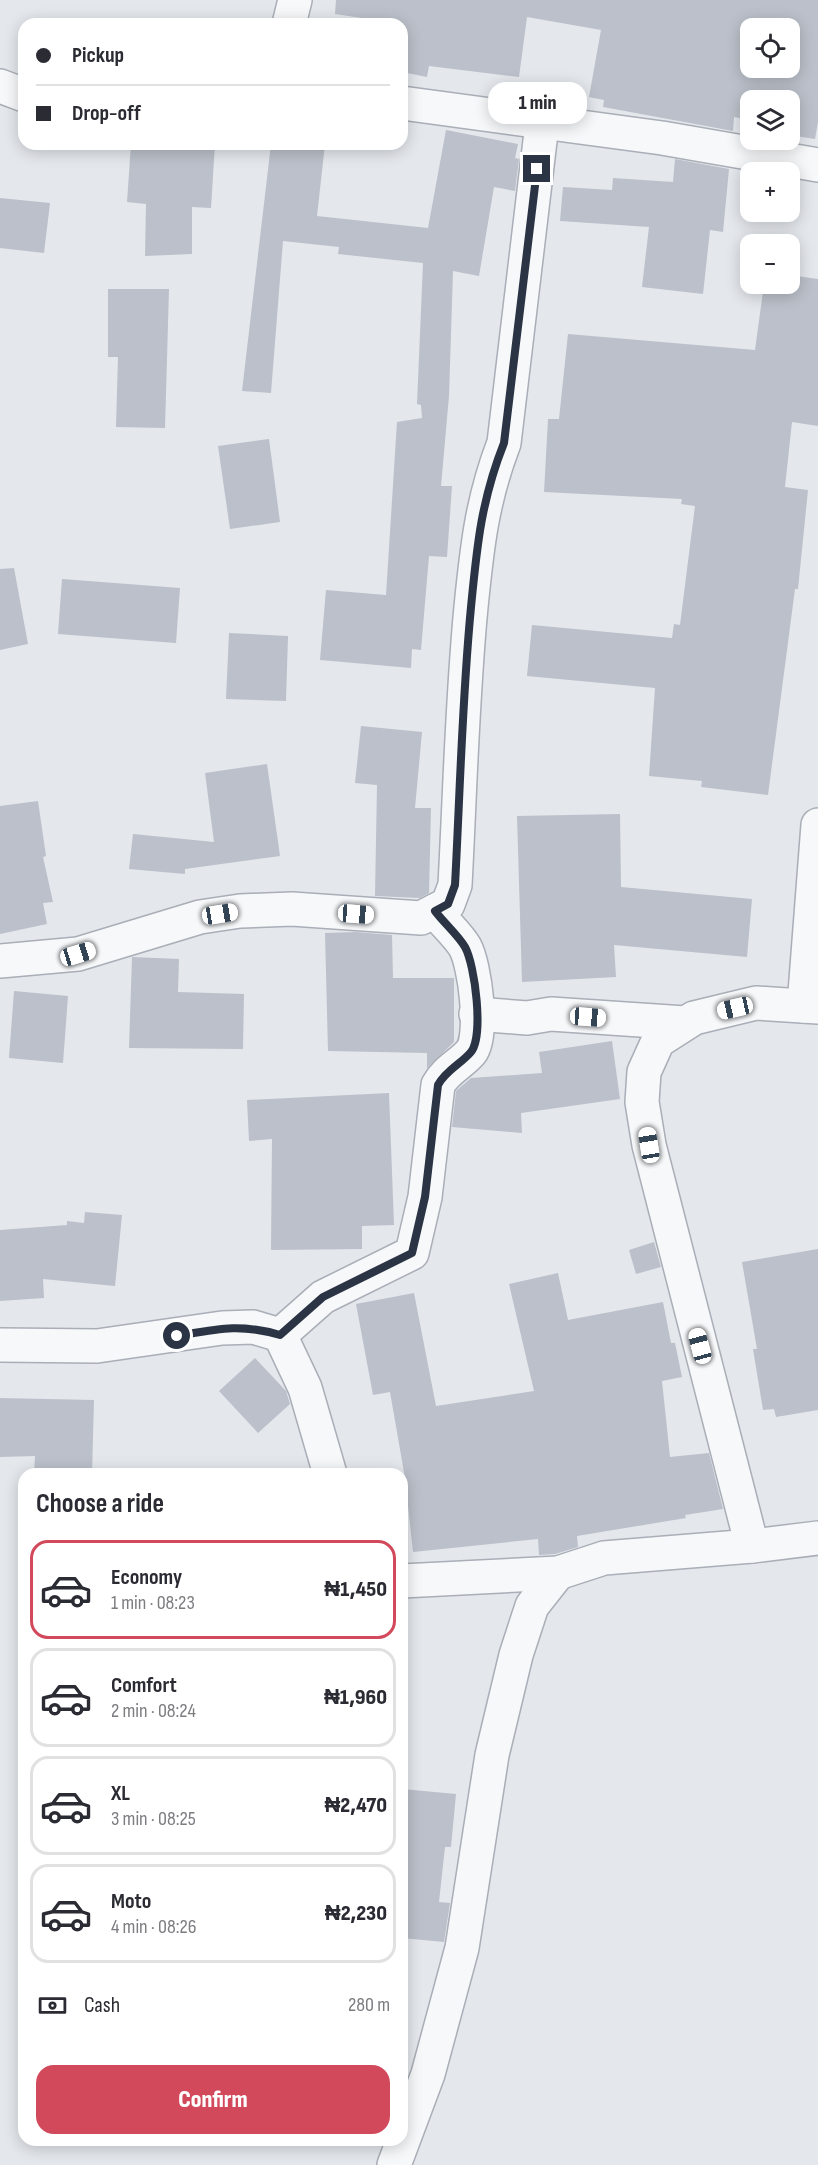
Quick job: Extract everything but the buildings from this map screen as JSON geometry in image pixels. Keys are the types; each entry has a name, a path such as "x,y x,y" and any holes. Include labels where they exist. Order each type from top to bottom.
{"street":[{"path":"290,18 295,0"},
{"path":"0,86 18,92"},
{"path":"408,104 542,124 662,138 818,165"},
{"path":"0,961 78,954 200,917 240,910 292,909 421,918 448,904 455,885 467,650 479,528 488,483 504,443 542,124"},
{"path":"752,1546 651,1156 642,1102 644,1071 658,1041 694,1018 756,1003 811,1006 818,825"},
{"path":"280,1335 323,1297 412,1253 425,1197 438,1085 443,1076 472,1051 476,1039 476,995 465,947 435,911"},
{"path":"476,1014 527,1018 551,1014 685,1023"},
{"path":"0,1345 97,1346 253,1327 280,1335 305,1388 328,1468"},
{"path":"408,1581 558,1574 604,1558 752,1546 818,1538"},
{"path":"408,2128 428,2074 462,1948 492,1755 516,1655 532,1606 558,1574"},
{"path":"394,2165 401,2146"}],"route":[{"path":"177,1336 222,1328 253,1327 280,1335 323,1297 412,1253 425,1197 438,1085 443,1076 472,1051 476,1039 476,995 465,947 435,911 448,904 455,885 467,650 479,528 488,483 504,443 537,169"}]}
